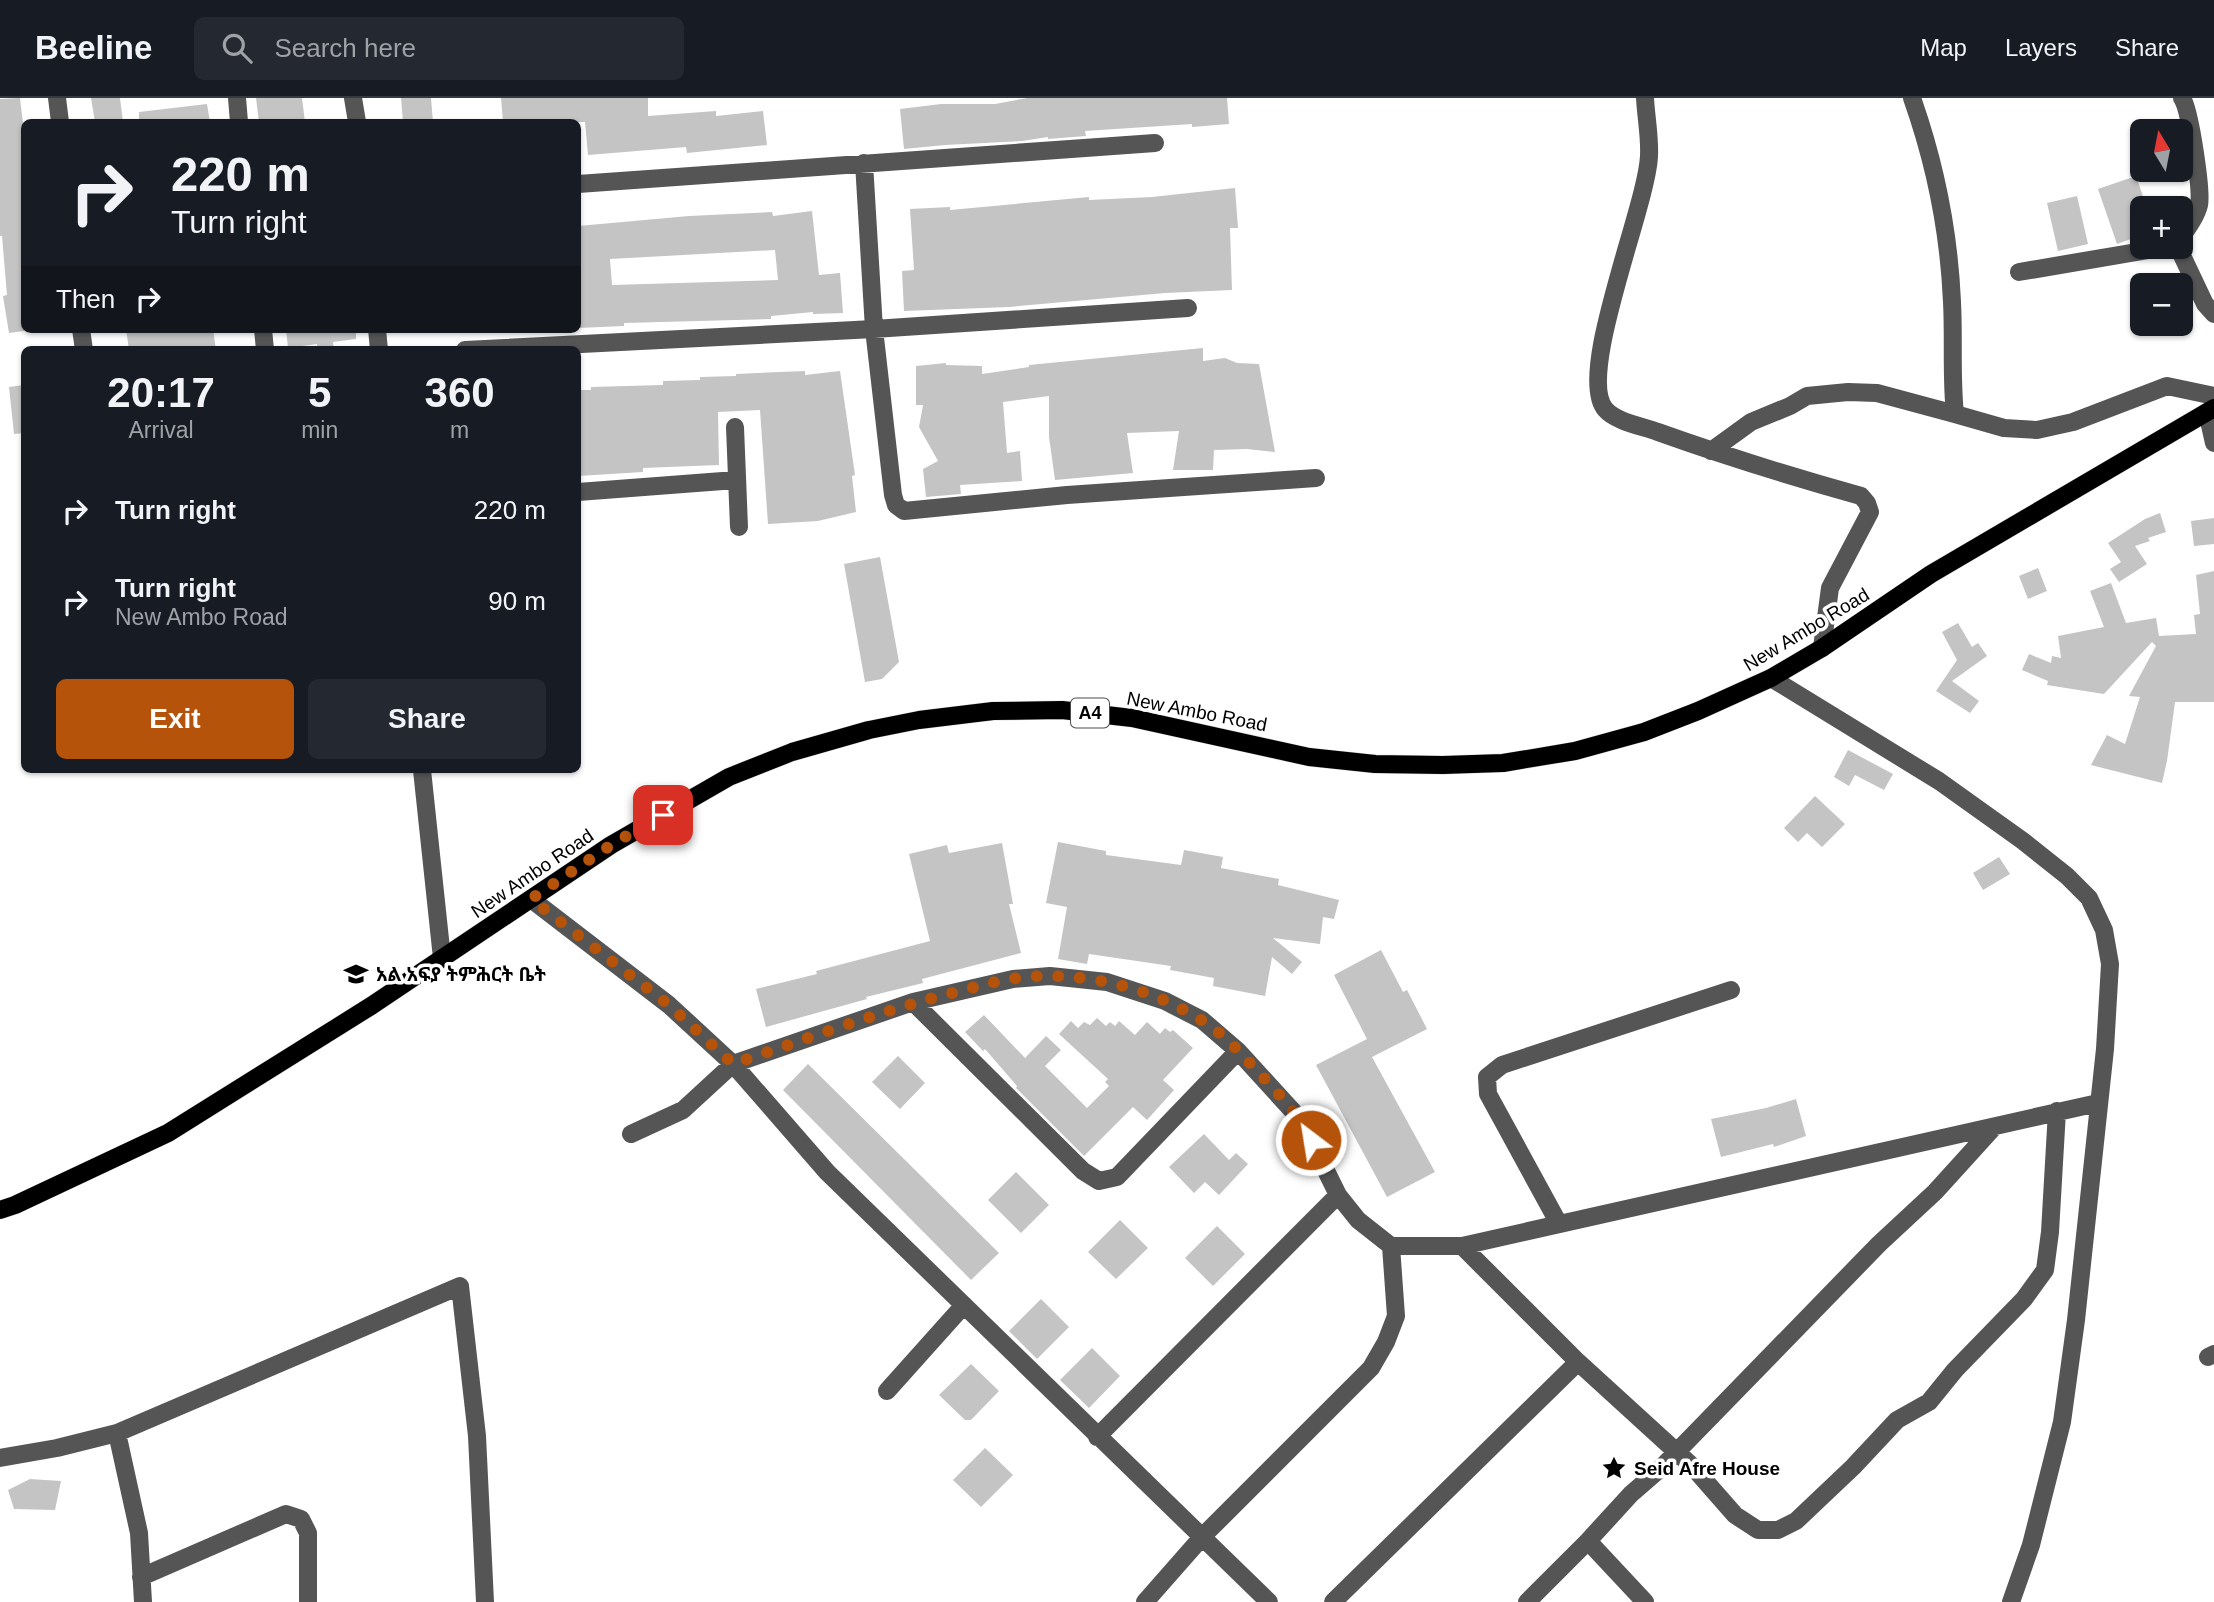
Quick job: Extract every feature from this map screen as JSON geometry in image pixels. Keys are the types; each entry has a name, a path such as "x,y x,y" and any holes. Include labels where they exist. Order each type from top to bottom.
{"main road":[{"name":"New Ambo Road","path":"0,1210 168,1133 371,1006 611,845 729,777 792,752 869,730 919,720 993,711 1062,710 1132,718 1322,758 1375,764 1503,763 1575,751 1644,732 1771,678 1822,648 1931,574 2212,405"}],"street":[{"path":"57,98 60,119"},
{"path":"237,98 239,119"},
{"path":"354,98 357,119"},
{"path":"1645,98 1649,157 1637,214 1611,297 1597,385 1603,407 1613,415 1711,450 1861,496 1870,512 1830,588 1822,648"},
{"path":"1912,98 1941,204 1952,299 1955,414"},
{"path":"2182,98 2186,103 2192,133 2200,203 2193,218"},
{"path":"581,184 1155,143"},
{"path":"864,163 874,329 893,495 896,505 904,511 1067,495 1316,478"},
{"path":"2019,272 2130,253"},
{"path":"2184,259 2205,304 2214,314"},
{"path":"543,346 874,329 1188,308"},
{"path":"1711,450 1751,422 1807,396 1847,392 1877,393 2004,428 2037,430 2073,422 2167,386 2212,405 2214,443"},
{"path":"735,427 738,527"},
{"path":"581,492 736,480"},
{"path":"1771,678 1939,781 2023,841 2067,876 2089,898 2104,930 2110,964 2105,1049 2076,1320 2062,1422 2031,1545 2011,1602"},
{"path":"422,773 442,958"},
{"path":"531,899 669,1005 733,1064 827,1172 1269,1602"},
{"path":"631,1135 683,1110 733,1064 913,1002 1013,979 1050,976 1107,982 1165,1001 1202,1020 1238,1051 1301,1119 1338,1195 1358,1220 1391,1246 1462,1246 2098,1103"},
{"path":"1559,1224 1488,1094 1488,1077 1502,1065 1731,990"},
{"path":"913,1002 1083,1171 1099,1181 1117,1177 1238,1051"},
{"path":"1462,1246 1578,1362 1675,1451 1744,1522 1766,1532 1786,1527 1796,1521 1853,1467 1897,1420 1929,1402 1955,1370 2024,1299 2045,1270 2050,1232 2057,1111"},
{"path":"1527,1602 1631,1494 1661,1468 1880,1244 1935,1192 1994,1127"},
{"path":"1097,1437 1338,1195"},
{"path":"1145,1602 1203,1536 1371,1368 1386,1342 1396,1316 1391,1246"},
{"path":"0,1458 57,1448 117,1433 460,1286 477,1436 485,1602"},
{"path":"887,1391 964,1305"},
{"path":"1333,1602 1578,1362"},
{"path":"117,1433 139,1533 143,1602"},
{"path":"141,1577 286,1514 301,1518 309,1533 308,1602"},
{"path":"1588,1541 1645,1602"}],"building":[{"path":"20,98 22,119 21,331 9,333 3,296 7,295 0,236 0,99"},
{"path":"91,98 120,98 123,119 94,119"},
{"path":"256,98 302,98 305,119 259,119"},
{"path":"401,98 431,98 433,119 403,119"},
{"path":"501,98 648,98 648,116 716,111 716,116 763,111 767,145 687,153 686,147 588,155 585,122 581,122 581,119 503,119"},
{"path":"1027,98 1227,98 1229,124 1085,131 1086,136 904,149 900,109 941,104 995,104"},
{"path":"207,104 210,119 139,119 139,112"},
{"path":"2130,178 2130,182 2138,182 2143,196 2130,196 2130,239 2117,244 2098,189"},
{"path":"1235,188 1238,228 1230,228 1232,290 1165,293 1009,307 904,311 902,271 914,270 910,209 950,207 950,210 1089,197 1089,200 1152,197"},
{"path":"2077,196 2088,244 2058,251 2047,203"},
{"path":"812,211 819,275 840,273 843,313 813,312 771,316 771,319 624,323 624,326 581,328 581,226 772,212 773,216","holes":["775,250 778,280 612,285 610,259"]},
{"path":"127,333 214,333 215,346 128,346"},
{"path":"286,333 356,333 356,339 333,342 334,346 288,346"},
{"path":"1203,348 1203,361 1225,358 1237,363 1259,364 1275,452 1214,450 1213,470 1173,470 1179,431 1127,433 1133,473 1055,480 1049,437 1049,396 1003,402 1007,453 1020,451 1022,481 960,485 961,494 926,497 923,469 938,461 919,427 923,405 916,405 916,366 946,363 982,366 982,374 1029,365"},
{"path":"805,371 805,375 840,371 855,475 852,476 856,512 818,521 768,524 760,410 718,412 719,465 643,468 643,472 581,476 581,390 591,390 591,387 663,385 663,381 700,380 700,377"},
{"path":"21,385 21,433 14,434 9,387"},
{"path":"2160,513 2166,532 2135,546 2147,564 2119,582 2110,569 2121,562 2108,543 2145,519"},
{"path":"2214,518 2214,544 2194,546 2191,521"},
{"path":"880,557 899,662 882,679 865,682 844,564"},
{"path":"2038,568 2047,591 2028,599 2019,576"},
{"path":"2214,571 2214,702 2175,702 2162,783 2091,765 2107,735 2125,744 2140,697 2129,696 2156,646 2152,642 2104,694 2047,685 2048,681 2022,670 2029,654 2051,663 2052,656 2061,658 2058,636 2104,627 2090,591 2111,583 2126,623 2156,618 2159,636 2196,634 2194,615 2200,614 2196,575"},
{"path":"1958,623 1972,647 1978,643 1987,656 1952,681 1979,701 1970,713 1936,691 1957,660 1942,632"},
{"path":"1848,750 1893,774 1884,790 1855,775 1849,786 1834,777"},
{"path":"1815,796 1845,824 1822,847 1807,833 1798,842 1784,828"},
{"path":"1058,842 1106,851 1106,855 1181,865 1184,850 1223,857 1221,868 1279,879 1278,885 1339,900 1334,919 1323,917 1320,944 1273,938 1302,962 1292,974 1272,957 1265,996 1213,986 1214,978 1170,970 1171,966 1089,954 1087,964 1058,959 1067,907 1046,903"},
{"path":"1002,843 1013,904 1009,904 1021,953 922,979 923,983 766,1027 756,989 930,941 909,854 947,845 949,853"},
{"path":"1999,857 2010,874 1983,890 1973,873"},
{"path":"1381,950 1403,992 1407,990 1427,1029 1372,1057 1435,1172 1387,1197 1316,1065 1367,1039 1334,975"},
{"path":"984,1015 1025,1058 1046,1036 1061,1050 1045,1066 1087,1108 1109,1086 1105,1082 1108,1079 1059,1034 1071,1021 1078,1028 1084,1022 1090,1025 1097,1018 1106,1026 1110,1022 1115,1026 1119,1021 1135,1035 1147,1022 1160,1034 1165,1028 1170,1032 1173,1030 1193,1048 1163,1080 1174,1090 1147,1120 1133,1107 1084,1156 1016,1088 985,1049 983,1051 965,1032"},
{"path":"898,1056 925,1083 900,1109 872,1082"},
{"path":"808,1064 999,1253 971,1280 783,1090"},
{"path":"1796,1099 1806,1136 1774,1147 1773,1144 1721,1157 1711,1119"},
{"path":"1204,1134 1229,1160 1236,1153 1248,1164 1219,1195 1205,1182 1194,1193 1169,1167"},
{"path":"1016,1172 1049,1205 1021,1233 988,1200"},
{"path":"1120,1220 1148,1248 1116,1279 1088,1252"},
{"path":"1217,1226 1245,1254 1213,1286 1185,1258"},
{"path":"1041,1299 1069,1327 1037,1359 1009,1331"},
{"path":"1092,1348 1120,1376 1089,1408 1060,1380"},
{"path":"971,1364 999,1391 971,1420 965,1420 939,1395"},
{"path":"985,1448 1013,1475 981,1507 953,1480"},
{"path":"30,1479 61,1481 55,1510 14,1509 8,1490"}],"place":[{"name":"አል አፍያ ትምሕርት ቤት","path":"356,974"},
{"name":"Seid Afre House","path":"1614,1468"}],"route":[{"path":"663,815 611,845 531,899 669,1005 733,1064 913,1002 975,987 1013,979 1050,976 1107,982 1165,1001 1202,1020 1262,1076 1301,1119 1311,1140"}]}
